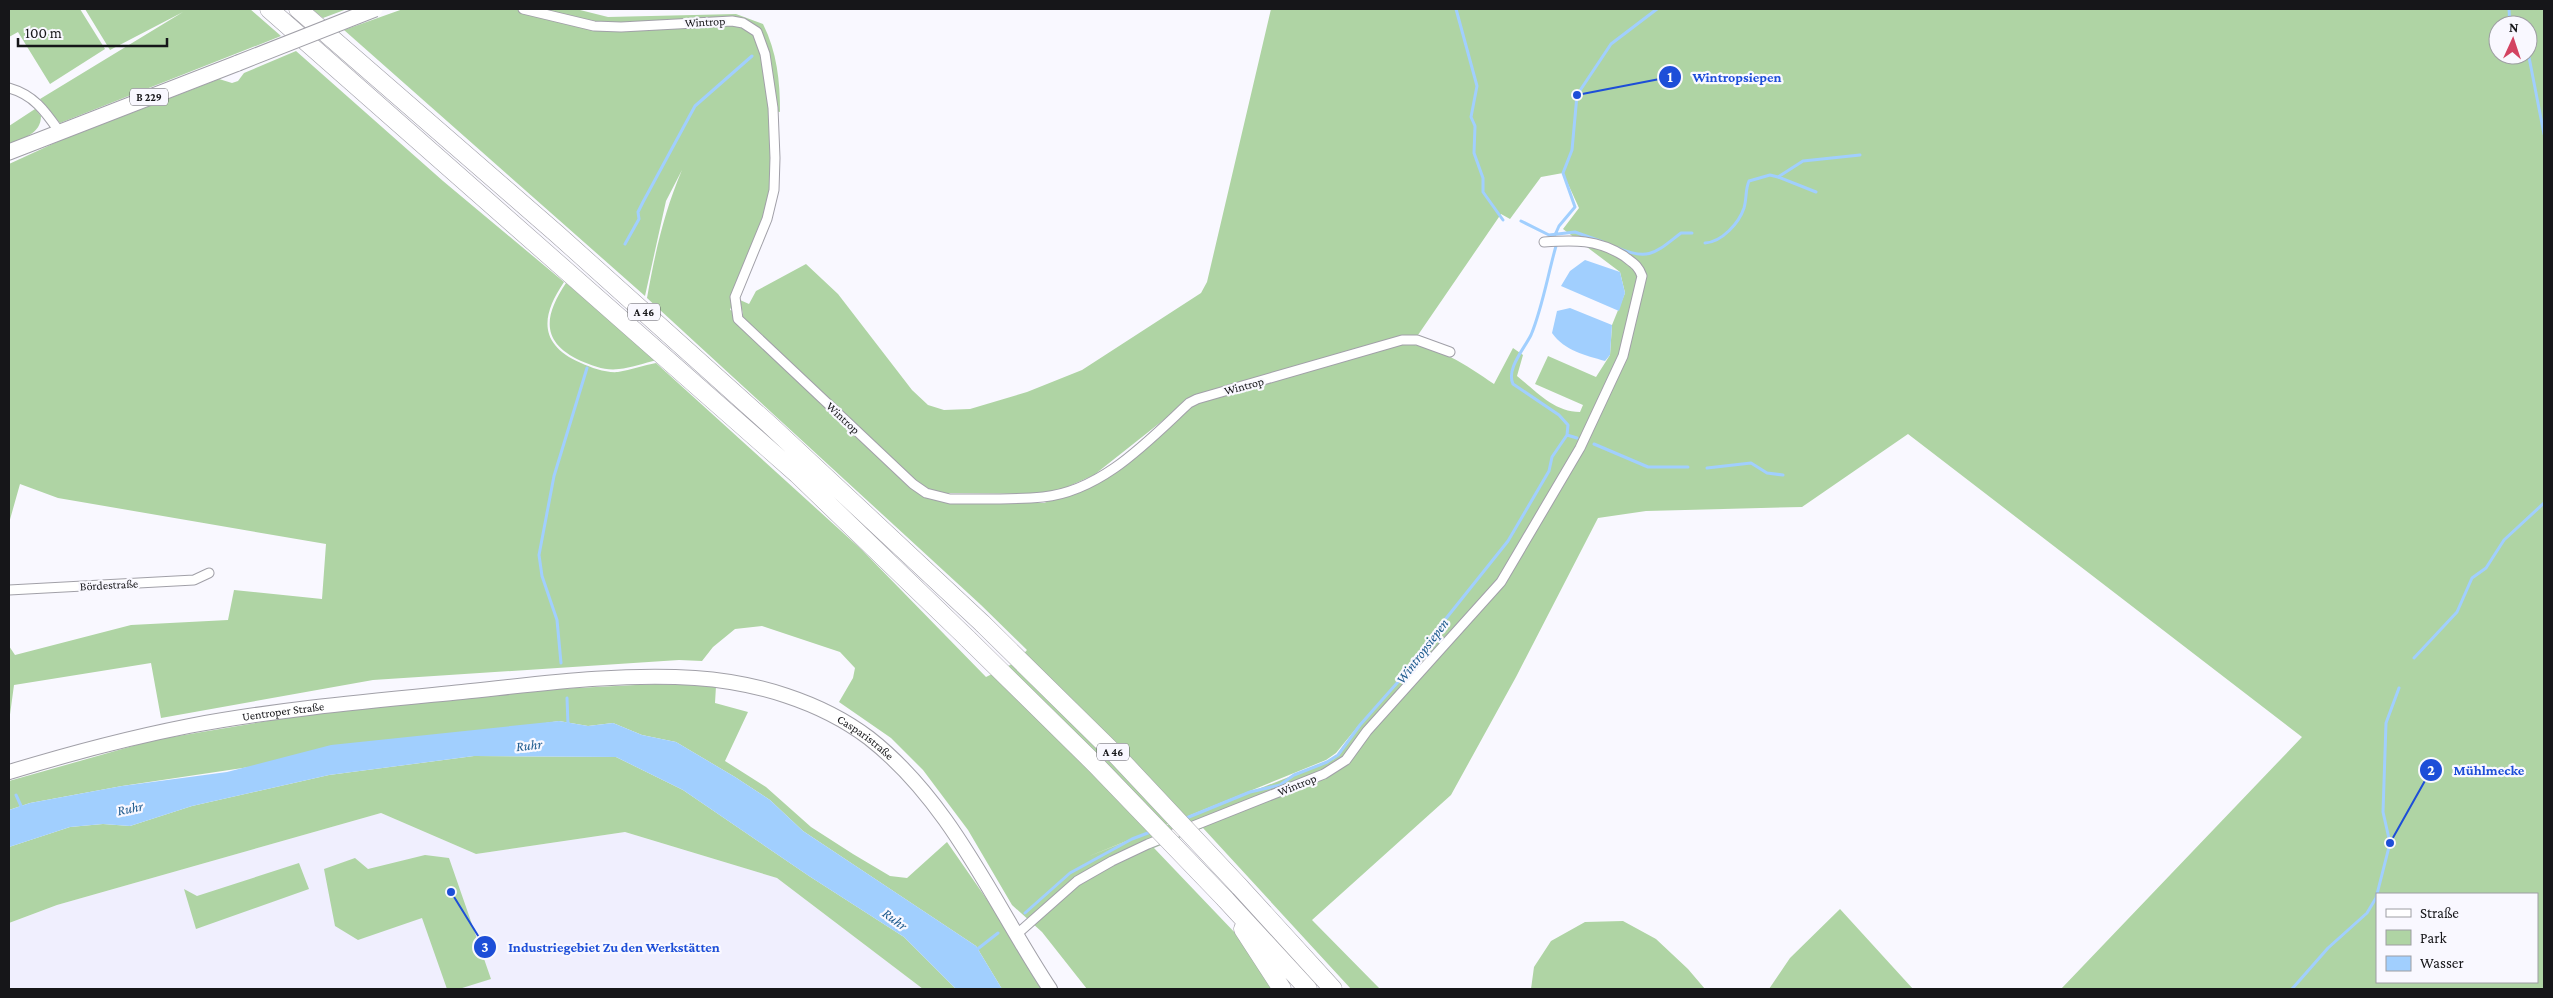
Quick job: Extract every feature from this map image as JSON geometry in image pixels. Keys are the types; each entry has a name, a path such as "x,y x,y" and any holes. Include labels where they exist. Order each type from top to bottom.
{"highway":[{"name":"A 46","path":"269,9 797,474 1095,764 1225,899 1308,989"},
{"name":"A 46","path":"298,9 557,234 772,426 983,624 1119,758 1333,989"},
{"path":"1225,899 1282,989"}],"main road":[{"name":"B 229","path":"9,152 375,9"},
{"name":"Casparistraße","path":"564,682 642,678 696,678 728,682 789,697 843,721 866,736 892,758 934,805 960,841 1050,989"},
{"name":"Uentroper Straße","path":"9,772 90,748 187,726 242,717 372,700 564,682"}],"street":[{"name":"Wintrop","path":"523,9 594,26 621,27 732,21 743,23 757,32 765,54 772,108 775,158 774,190 767,218 735,297 738,319 913,484 934,496 950,499 1053,495 1098,478 1140,448 1189,403 1197,399 1402,340 1417,340 1450,352"},
{"path":"9,88 25,94 40,103 59,131"},
{"name":"Wintrop","path":"1016,935 1077,882 1112,861 1148,844 1337,768 1501,582 1580,448 1623,356 1642,276 1638,266 1612,249 1596,243 1578,240 1544,242"},
{"name":"Bördestraße","path":"9,590 194,580 209,573"}],"shaded area":[{"path":"381,813 476,854 625,832 777,878 923,989 9,989 9,923 57,905"}],"green space":[{"path":"9,9 80,9 105,49 50,84 18,32 9,37"},
{"path":"85,9 250,9 281,36 60,123 40,99 183,12 110,50"},
{"path":"312,9 347,9 323,18"},
{"path":"403,9 576,9 608,17 736,14 763,24 775,56 780,112 775,111 771,116 771,185 765,216 730,310 743,314 740,300 749,304 756,291 806,264 838,294 912,390 928,405 944,410 970,409 1027,392 1082,370 1201,293 1207,282 1271,9 2544,9 2544,989 2061,989 2302,737 1908,434 1802,507 1646,511 1598,518 1516,677 1451,795 1312,920 1380,989 1351,989 1203,828 1154,848 1238,936 1276,989 1087,989 1042,932 1012,905 968,830 923,770 891,738 839,702 853,678 855,668 840,652 762,626 735,629 713,647 702,661 679,660 373,680 161,718 151,663 14,685 9,722 9,646 15,655 131,625 228,620 234,590 322,599 326,544 58,498 20,484 9,523 9,164 59,141 219,79 232,83 238,81 244,73 296,51 443,181 564,282 556,294 548,318 551,338 557,347 581,363 609,372 618,372 656,363 862,550 986,677 1016,662 1027,650 981,605 647,298 661,233 670,201 682,170 666,201 645,296 344,30","holes":["1563,173 1579,208 1563,229 1620,272 1625,293 1612,325 1610,355 1596,377 1548,356 1535,384 1583,405 1580,412 1554,405 1517,376 1523,355 1513,348 1494,384 1462,363 1439,352 1415,345 1402,344 1193,404 1098,482 1044,503 947,503 946,493 1051,494 1094,475 1190,399 1400,336 1418,335 1501,214 1510,219 1541,177","1363,720 1334,759 1087,857 1326,760 1336,753"]},
{"path":"35,109 41,116 38,127 30,135 9,144 9,126"},
{"path":"566,283 657,360 628,368 609,369 590,365 568,354 552,337 550,327 553,306"},
{"path":"656,684 716,686 715,703 748,712 725,761 766,787 811,827 890,876 907,878 947,842 1049,989 1002,989 976,946 803,831 770,800 676,742 642,735 613,723 588,726 559,721 122,786 30,803 9,810 9,781 154,740 303,715 536,690"},
{"path":"474,756 616,757 683,790 809,876 904,937 956,989 923,989 777,878 625,832 476,854 381,813 57,905 9,923 9,847 70,827 103,824 130,826 192,806 329,775"},
{"path":"425,855 449,858 491,979 459,989 447,989 422,918 358,940 335,926 324,869 355,858 368,869"},
{"path":"299,863 309,889 196,929 184,889 197,896"},
{"path":"1840,909 1913,989 1769,989 1790,958"},
{"path":"1623,921 1656,939 1688,969 1705,989 1531,989 1534,967 1551,941 1585,922"}],"water":[{"path":"1585,260 1620,272 1625,293 1619,311 1561,286 1570,271"},
{"path":"1570,308 1612,325 1610,355 1605,361 1569,348 1552,333 1557,311"},
{"name":"Ruhr","path":"559,721 588,726 613,723 642,735 676,742 735,777 770,800 803,831 976,946 1002,989 956,989 904,937 809,876 683,790 616,757 474,756 329,775 192,806 130,826 103,824 70,827 9,847 9,810 30,803 122,786 227,772 331,745"}],"waterway":[{"path":"1456,9 1477,86 1471,117 1475,126 1474,153 1483,178 1483,192 1503,220"},
{"name":"Wintropsiepen","path":"1555,235 1559,226 1575,207 1563,173 1572,150 1577,95 1611,44 1657,9"},
{"path":"2509,9 2509,15"},
{"path":"625,244 639,219 638,212 643,202 695,106 752,56"},
{"path":"2531,65 2544,134"},
{"path":"1705,243 1718,239 1729,231 1738,220 1744,208 1749,181 1770,175 1778,177 1803,161 1860,155"},
{"path":"1778,177 1816,192"},
{"path":"1521,221 1549,235 1575,232 1603,242"},
{"path":"1618,248 1638,254 1646,254 1659,249 1681,233 1692,233"},
{"name":"Wintropsiepen","path":"1184,819 1250,792 1280,785 1294,775 1327,762 1338,755 1360,725 1420,657 1432,636 1508,541 1549,471 1552,457 1567,435 1568,425 1559,415 1513,384 1511,378 1517,359 1535,325 1556,246"},
{"path":"561,663 557,620 542,576 539,555 554,476 587,368"},
{"path":"1567,435 1577,438"},
{"path":"1594,444 1648,467 1688,467"},
{"path":"1707,468 1751,463 1767,473 1783,475"},
{"path":"2414,658 2457,612 2472,578 2486,568 2504,540 2544,503"},
{"path":"2377,893 2390,843 2383,812 2386,723 2399,688"},
{"path":"567,698 568,725"},
{"path":"16,795 22,808"},
{"name":"Wintropsiepen","path":"1025,913 1070,873 1132,839 1153,831"},
{"path":"2292,989 2328,948 2367,913 2376,898"},
{"path":"975,951 998,933"}],"place":[{"name":"Wintropsiepen","path":"1577,95"},
{"name":"Mühlmecke","path":"2390,843"},
{"name":"Industriegebiet Zu den Werkstätten","path":"451,892"}]}
